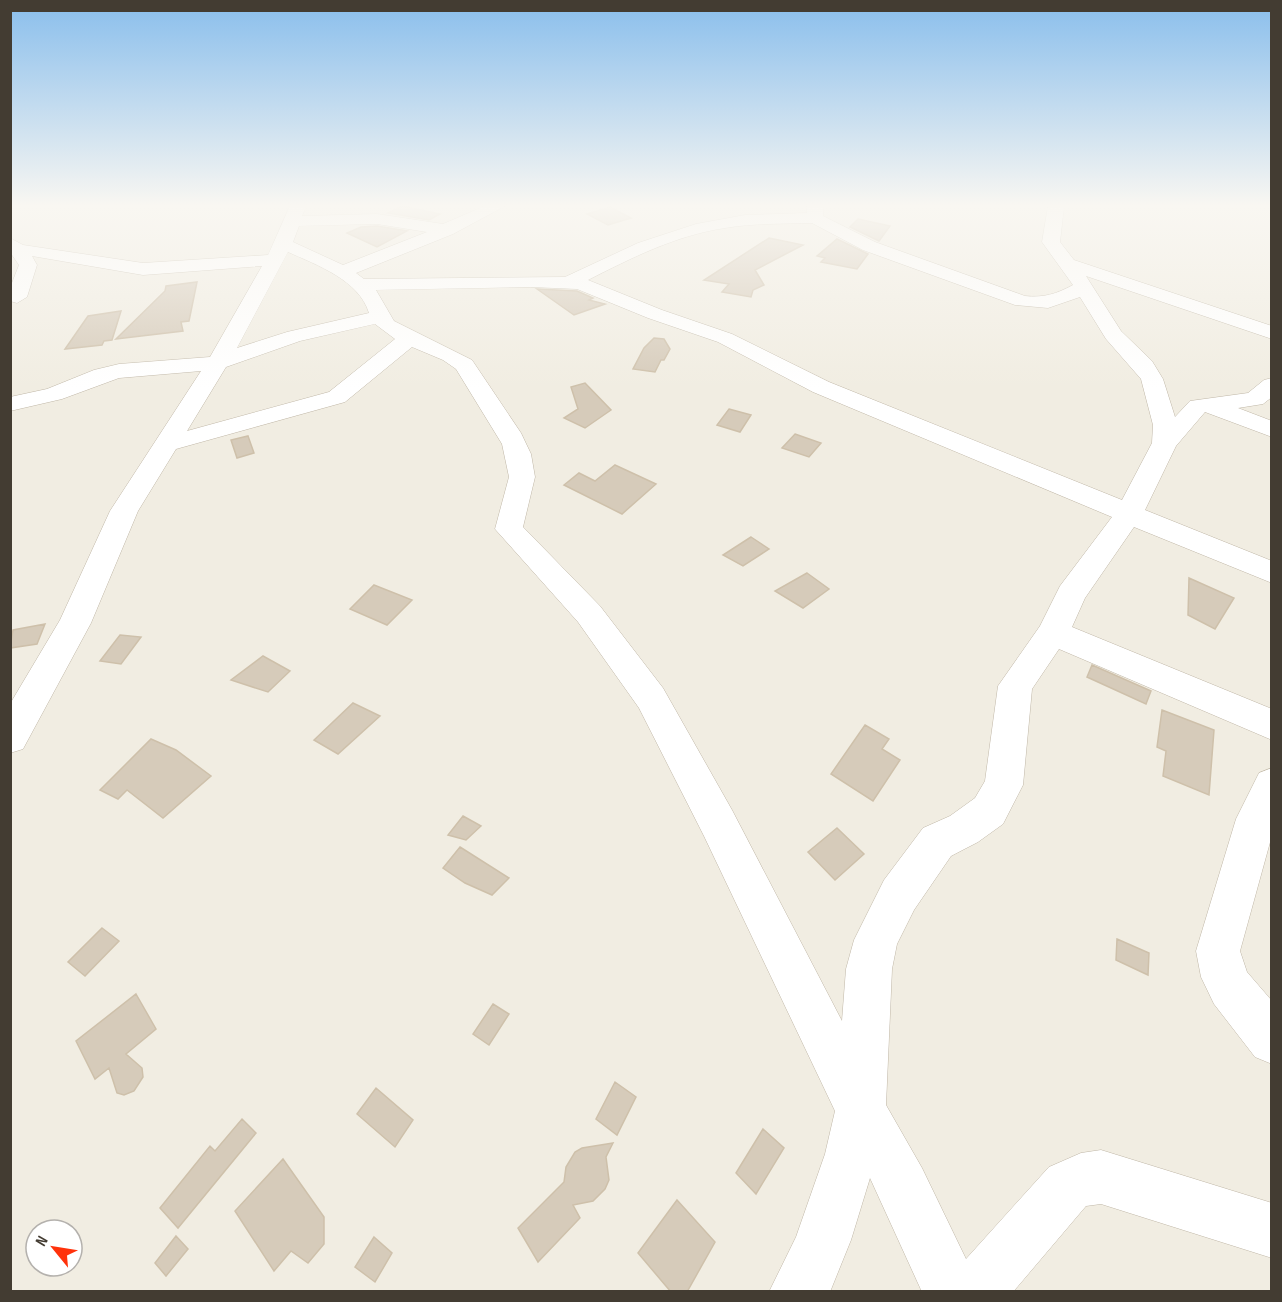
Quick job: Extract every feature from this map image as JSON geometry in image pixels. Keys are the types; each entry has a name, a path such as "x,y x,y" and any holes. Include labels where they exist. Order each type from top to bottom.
{"street":[{"path":"17,297 27,267"},
{"path":"130,267 143,269 152,267"},
{"path":"10,738 75,623 124,511 237,332 271,267"},
{"path":"336,267 373,298 378,317 408,339 462,362 509,434 518,453 522,474 520,494 509,516 509,529 589,614 651,698 718,823 861,1109 903,1186 952,1292"},
{"path":"352,278 374,267"},
{"path":"571,281 601,267"},
{"path":"927,267 1022,301 1049,304 1060,301 1083,287"},
{"path":"1071,267 1113,335 1144,366 1152,379 1165,425 1165,443"},
{"path":"1075,267 1272,333"},
{"path":"352,278 571,281 586,285 655,314 725,338 811,382 1272,573"},
{"path":"10,404 54,394 102,375 119,371 216,363 294,336 378,317"},
{"path":"166,444 337,397 408,339"},
{"path":"798,1292 810,1272 832,1216 851,1154 861,1109 869,969 876,940 899,895 937,842 964,830 989,811 1004,785 1015,686 1053,633 1071,594 1128,515 1165,443 1198,406 1255,399 1272,385"},
{"path":"1207,404 1272,430"},
{"path":"1053,633 1272,725"},
{"path":"1266,810 1218,951 1219,965 1227,985 1260,1022 1272,1040"},
{"path":"975,1292 1068,1186 1081,1180 1101,1177 1272,1231"}],"building":[{"path":"724,267 761,267 755,270 764,285 753,290 751,297 722,292 729,284 704,280"},
{"path":"197,282 189,321 181,322 183,331 116,339 165,291 166,286"},
{"path":"537,289 577,291 593,298 589,300 605,304 574,315"},
{"path":"121,311 112,340 104,341 102,345 65,349 88,316"},
{"path":"654,338 664,339 670,349 664,360 661,360 655,372 633,369 644,348"},
{"path":"585,383 611,410 585,428 564,418 578,409 571,387"},
{"path":"729,409 751,415 740,432 717,425"},
{"path":"795,434 821,443 809,457 782,448"},
{"path":"248,436 254,453 237,458 231,440"},
{"path":"615,465 656,484 622,514 564,485 579,473 595,481"},
{"path":"751,537 769,549 743,566 723,555"},
{"path":"807,573 829,589 803,608 775,591"},
{"path":"1189,578 1234,598 1215,629 1188,615"},
{"path":"374,585 412,600 387,625 350,609"},
{"path":"45,624 37,644 10,648 13,630"},
{"path":"120,635 141,637 121,664 100,661"},
{"path":"263,656 290,671 268,692 231,680"},
{"path":"1092,665 1151,691 1146,704 1087,677"},
{"path":"353,703 380,716 338,754 314,740"},
{"path":"1162,710 1214,730 1209,795 1163,776 1166,751 1157,747"},
{"path":"865,725 889,739 882,749 900,760 873,801 831,774"},
{"path":"151,739 176,750 211,776 163,818 127,790 118,799 100,790"},
{"path":"463,816 481,826 466,840 448,835"},
{"path":"837,828 864,854 835,880 808,852"},
{"path":"460,847 509,878 492,895 465,883 443,868"},
{"path":"102,928 119,941 85,976 68,962"},
{"path":"1117,939 1149,953 1148,975 1116,960"},
{"path":"136,994 156,1029 126,1054 142,1068 143,1077 134,1091 124,1095 117,1093 109,1068 95,1079 76,1041"},
{"path":"493,1004 509,1014 489,1045 473,1034"},
{"path":"615,1082 636,1097 617,1135 596,1119"},
{"path":"376,1088 413,1120 395,1147 357,1114"},
{"path":"242,1119 256,1133 178,1228 160,1208 210,1146 215,1151"},
{"path":"763,1129 784,1148 756,1194 736,1173"},
{"path":"613,1143 606,1157 609,1180 605,1189 593,1201 573,1205 580,1218 538,1262 518,1228 564,1182 566,1167 575,1152 582,1148"},
{"path":"283,1159 324,1217 324,1244 308,1263 291,1251 274,1271 235,1211"},
{"path":"677,1200 715,1242 687,1292 671,1292 638,1253"},
{"path":"176,1236 188,1249 166,1276 155,1263"},
{"path":"374,1237 392,1253 375,1282 355,1267"}]}
